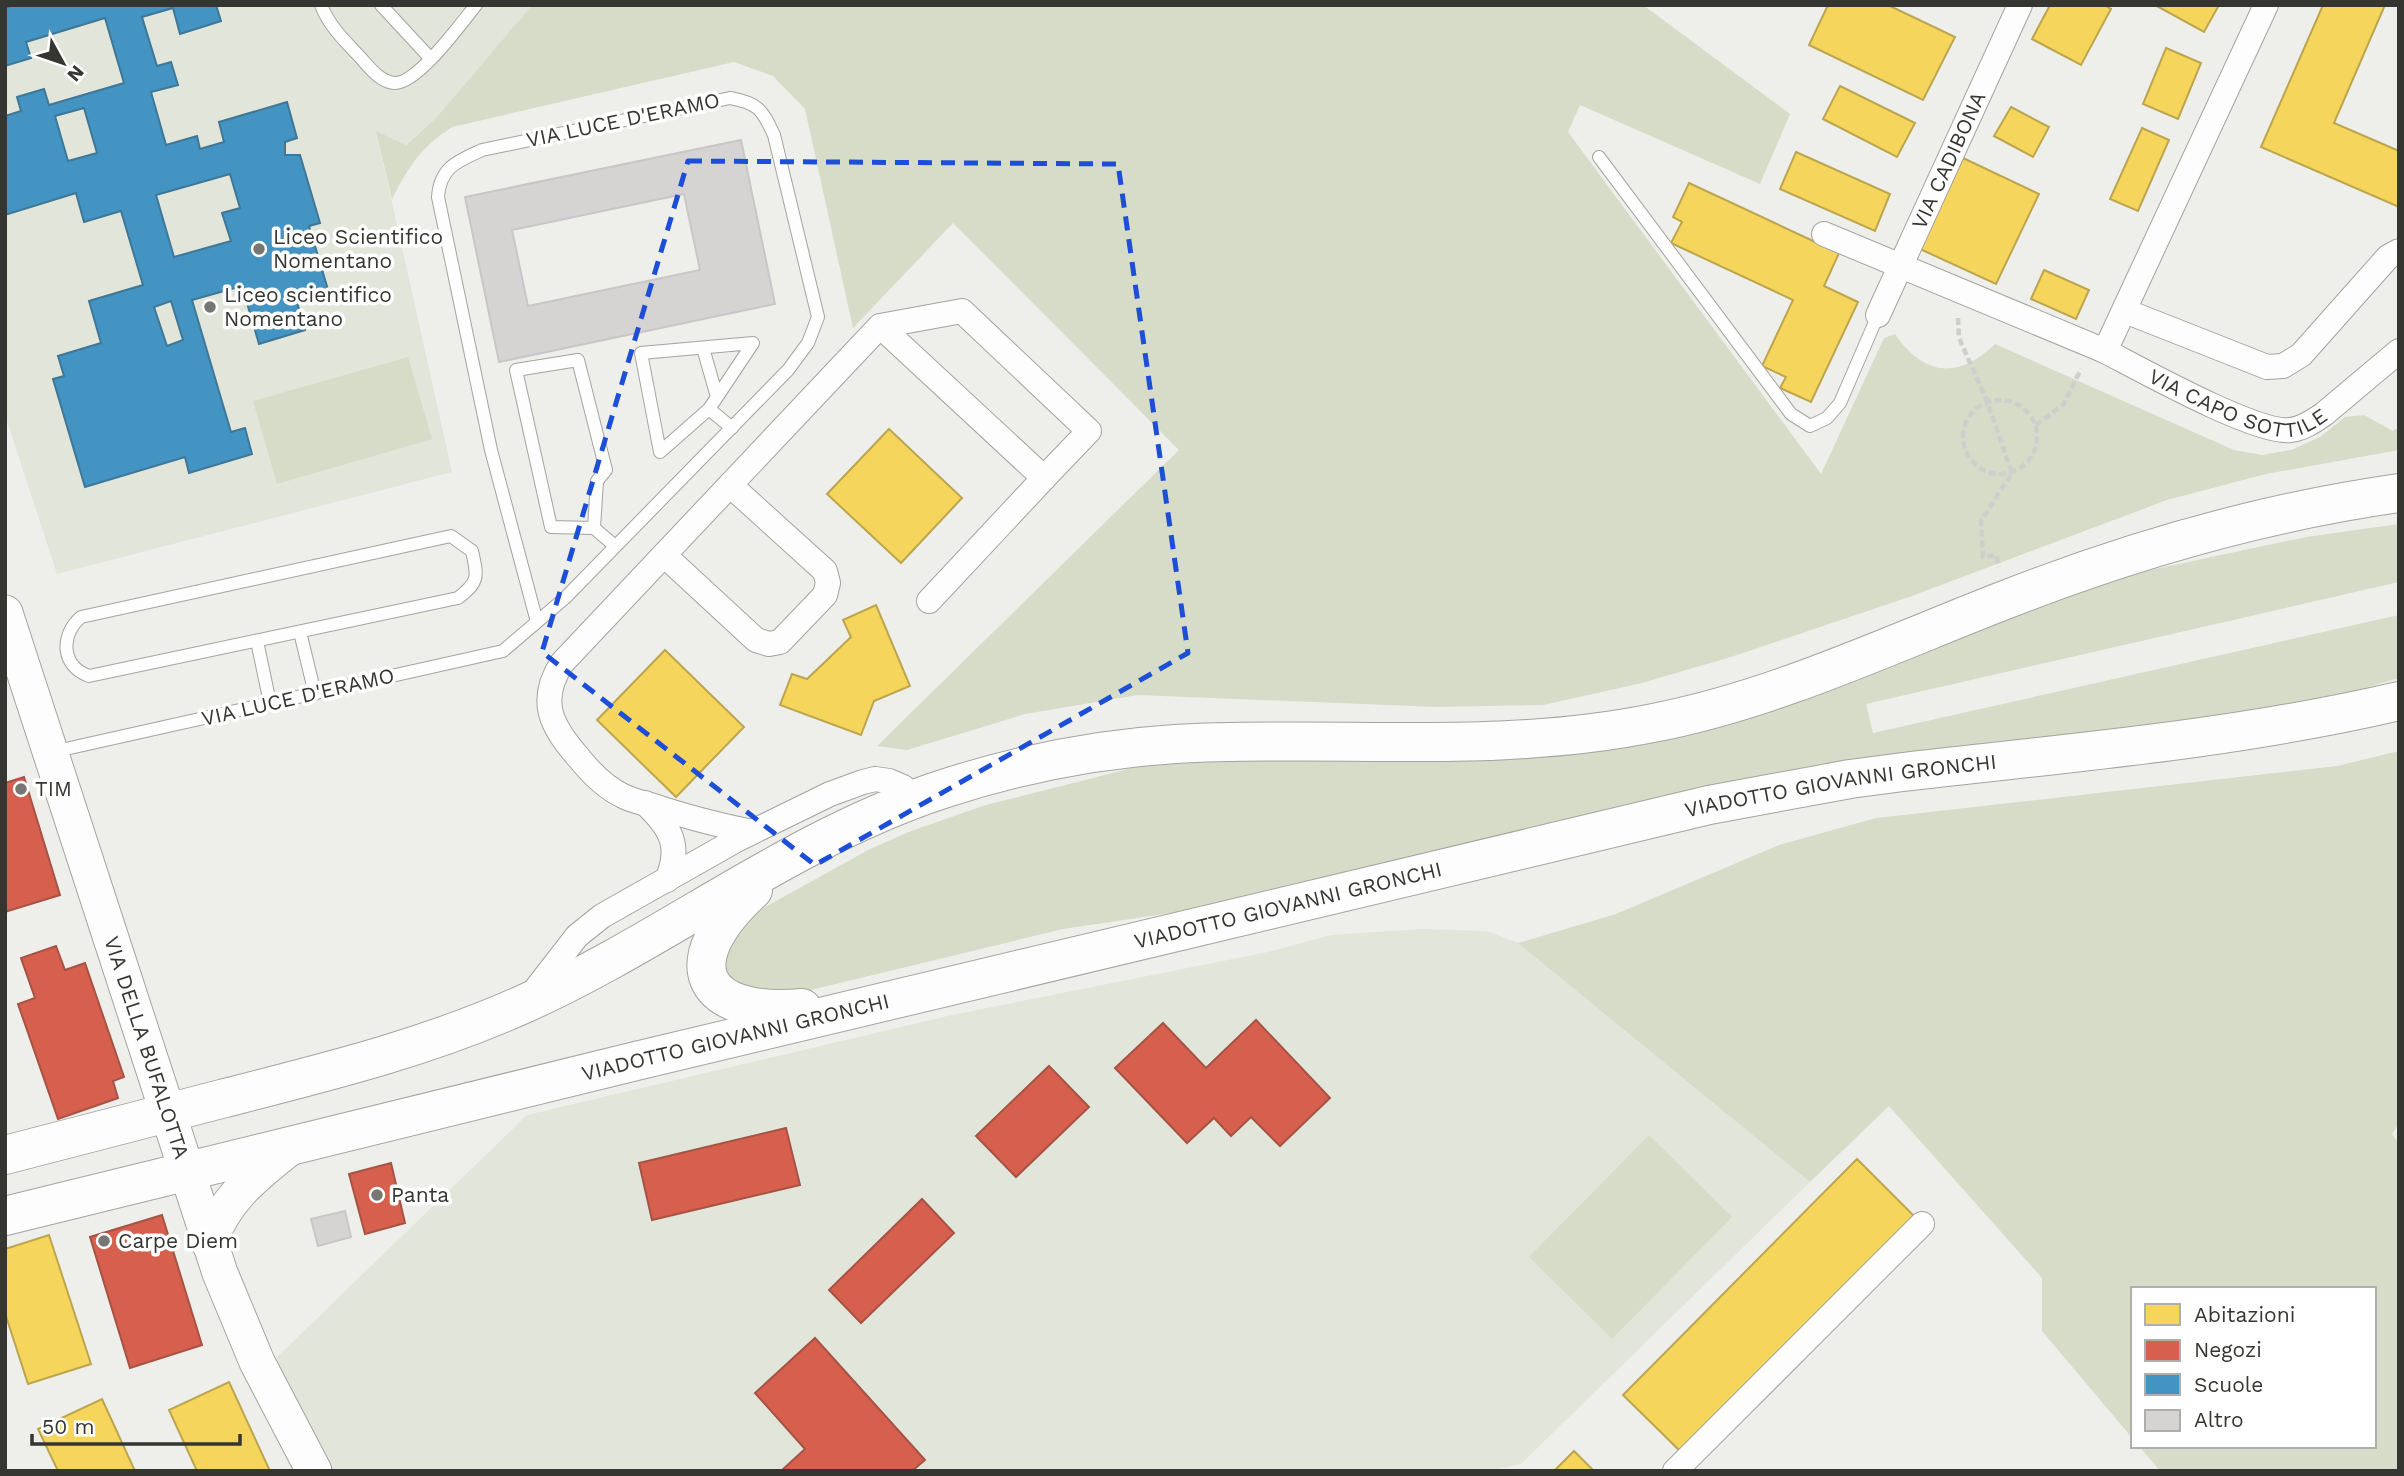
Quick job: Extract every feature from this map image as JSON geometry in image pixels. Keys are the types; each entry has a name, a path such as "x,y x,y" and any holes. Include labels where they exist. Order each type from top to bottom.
{"main road":[{"path":"5,1155 373,1059 463,1029 578,978 816,844 868,818 961,783 1047,761 1118,749 1217,743 1473,743 1568,737 1627,728 1702,712 1793,683 2007,598 2124,557 2219,528 2309,508 2399,493"},
{"name":"VIADOTTO GIOVANNI GRONCHI","path":"5,1216 928,991 1737,799 1903,772 2220,735 2326,718 2399,701"},
{"path":"816,844 761,882 724,919 707,953 706,974 710,983 725,997 740,1004 773,1009 819,1007 928,991"}],"street":[{"name":"VIA CADIBONA","path":"1878,315 2020,5"},
{"path":"2099,348 2125,311 2266,5"},
{"name":"VIA CAPO SOTTILE","path":"1824,234 2099,348 2252,422 2290,430 2324,414 2399,351"},
{"name":"VIA CAPO SOTTILE","path":"2125,311 2267,367 2284,366 2301,355 2388,257 2399,251"},
{"path":"752,832 694,819 644,803 624,796 604,784 559,735 552,718 550,689 555,674 562,663 880,326 962,312 1089,431 929,601"},
{"path":"880,326 1044,478"},
{"path":"664,555 756,640 769,644 780,642 825,595 828,583 825,572 730,485"},
{"name":"VIA DELLA BUFALOTTA","path":"5,613 209,1243 257,1362 314,1471"},
{"path":"525,1003 577,936 602,916 752,832 830,794 875,779 903,787 915,799"},
{"path":"644,803 669,830 673,842 674,858 667,880"},
{"path":"209,1243 223,1211 232,1199 292,1146"},
{"path":"1675,1471 1922,1223"}],"lane":[{"path":"312,5 379,78 397,83 410,78 430,59 477,5"},
{"path":"321,5 328,22"},
{"path":"380,5 430,59"},
{"name":"VIA LUCE D'ERAMO","path":"50,753 503,651 537,622 565,598 788,370 808,343 818,317 774,135 765,116 752,102 730,98 482,150 454,163 439,181 438,197 491,450 537,622"},
{"path":"1599,157 1791,414 1810,426 1827,418 1840,404 1878,315"},
{"path":"753,343 709,409 660,452 641,354 703,348 753,343"},
{"path":"703,348 717,397"},
{"path":"594,528 597,481 606,470 578,360 516,370 551,527 594,528 615,546"},
{"path":"709,409 732,428"},
{"path":"451,536 472,551 477,569 473,587 458,598 300,632 89,676 72,665 66,651 71,625 81,617 451,536"},
{"path":"300,632 315,694"},
{"path":"257,641 270,703"}],"path":[{"path":"1957,289 1959,338 1987,401 2012,472"},
{"path":"2035,425 2063,405 2099,348"},
{"path":"1987,401 2011,401 2030,414 2035,425 2036,448 2023,467 2012,472 1999,475 1986,472 1975,466 1967,455 1963,430 1967,417 1987,401"},
{"path":"2007,598 1996,555 1983,557 1981,521 2012,472"}],"highlighted area":[{"path":"688,161 1118,164 1188,653 815,865 542,652"}],"shaded area":[{"name":"Liceo scientifico Nomentano","path":"5,5 532,5 436,118 405,145 376,131 452,472 57,574 5,415"},
{"path":"1423,929 1487,931 1518,943 1810,1182 1521,1464 1486,1471 325,1471 273,1361 527,1115 952,1015 1268,952 1331,935"}],"green space":[{"path":"532,5 1643,5 1790,114 1760,184 1580,105 1568,132 1821,474 1884,338 1895,334 1918,358 1942,368 1968,364 1995,344 2234,450 2262,455 2291,450 2320,437 2345,417 2364,415 2393,431 2399,427 2399,450 2266,474 2167,500 1912,596 1734,656 1642,683 1543,705 1437,707 1138,695 1025,714 907,750 877,746 1179,450 953,223 853,328 805,109 773,76 734,62 452,127 416,158 392,199 376,131 406,145 436,118"},
{"path":"408,357 432,439 277,484 253,401"},
{"path":"2399,524 2399,582 1866,704 1873,733 2399,615 2399,678 2331,698 1171,913 1063,929 786,996 731,991 720,942 747,917 870,849 911,831 986,805 1163,762 1506,758 2113,578 2306,537"},
{"path":"2399,751 2399,1123 2392,1134 2399,1144 2399,1471 2160,1471 2141,1448 2376,1448 2376,1287 2131,1287 2131,1437 2042,1331 2042,1278 1889,1106 1810,1182 1518,943 1616,914 1779,845 1876,818 2337,766"},
{"path":"1649,1135 1732,1217 1612,1339 1529,1257"}],"building: Abitazioni":[{"path":"1828,5 1888,5 1955,37 1923,100 1809,45"},
{"path":"2050,5 2104,5 2111,9 2081,65 2032,39"},
{"path":"2155,5 2219,5 2204,32"},
{"path":"2323,5 2385,5 2334,123 2399,151 2399,207 2261,147"},
{"path":"2166,48 2201,63 2178,119 2143,104"},
{"path":"1840,86 1915,123 1897,157 1823,119"},
{"path":"2011,107 2049,127 2033,157 1994,136"},
{"path":"2142,128 2169,140 2138,211 2110,199"},
{"path":"1796,152 1890,194 1875,231 1780,189"},
{"path":"1963,158 2039,194 1996,284 1920,249"},
{"path":"1689,183 1839,253 1824,286 1858,302 1811,402 1780,388 1786,377 1762,366 1793,300 1671,243 1682,222 1673,217"},
{"path":"2044,270 2089,290 2076,319 2031,299"},
{"path":"889,429 962,498 901,563 827,494"},
{"path":"876,605 910,686 874,701 861,735 780,705 792,674 807,679 851,637 843,620"},
{"path":"665,650 744,727 676,797 597,720"},
{"path":"1857,1159 1916,1218 1683,1454 1623,1395"},
{"path":"49,1235 91,1364 28,1384 5,1313 5,1249"},
{"path":"229,1382 270,1471 197,1471 169,1410"},
{"path":"102,1399 135,1471 58,1471 38,1429"},
{"path":"1574,1451 1594,1471 1554,1471"}],"building: Negozi":[{"path":"24,777 60,895 5,912 5,783"},
{"path":"56,946 65,970 85,963 124,1077 113,1081 118,1098 58,1119 18,1004 35,998 21,958"},
{"path":"1256,1020 1330,1098 1280,1146 1251,1117 1231,1136 1214,1118 1187,1143 1115,1068 1163,1023 1206,1068"},
{"path":"1049,1066 1089,1107 1016,1177 976,1136"},
{"path":"786,1128 800,1185 652,1220 639,1163"},
{"path":"391,1163 405,1223 365,1234 349,1174"},
{"path":"922,1199 954,1233 861,1323 829,1290"},
{"path":"162,1215 202,1345 130,1368 90,1237"},
{"path":"815,1338 925,1460 912,1471 781,1471 805,1449 755,1393"}],"building: Scuole":[{"name":"Liceo Scientifico Nomentano","path":"13,5 216,5 221,21 180,34 173,8 142,17 157,66 171,62 178,85 151,92 166,145 197,136 200,149 224,142 219,122 287,102 297,138 285,142 285,155 300,155 320,223 309,226 329,293 297,302 305,330 259,344 242,286 192,300 231,432 245,428 252,454 189,473 185,457 85,487 53,379 64,376 58,356 101,343 89,301 143,285 121,211 84,222 76,193 5,215 5,116 21,111 17,97 44,89 49,105 124,83 105,18 26,42 31,58 5,66 5,8","holes":["84,108 97,153 68,161 55,116","230,174 240,208 222,213 231,241 174,257 156,195","171,301 183,340 167,346 154,307"]}],"building: Altro":[{"path":"741,140 775,304 499,362 465,197","holes":["684,194 700,270 528,306 512,230"]},
{"path":"345,1211 351,1237 318,1246 311,1219"}],"place":[{"name":"Liceo Scientifico Nomentano","path":"259,249"},
{"name":"Liceo scientifico Nomentano","path":"210,307"},
{"name":"TIM","path":"21,789"},
{"name":"Panta","path":"377,1195"},
{"name":"Carpe Diem","path":"104,1241"}]}
